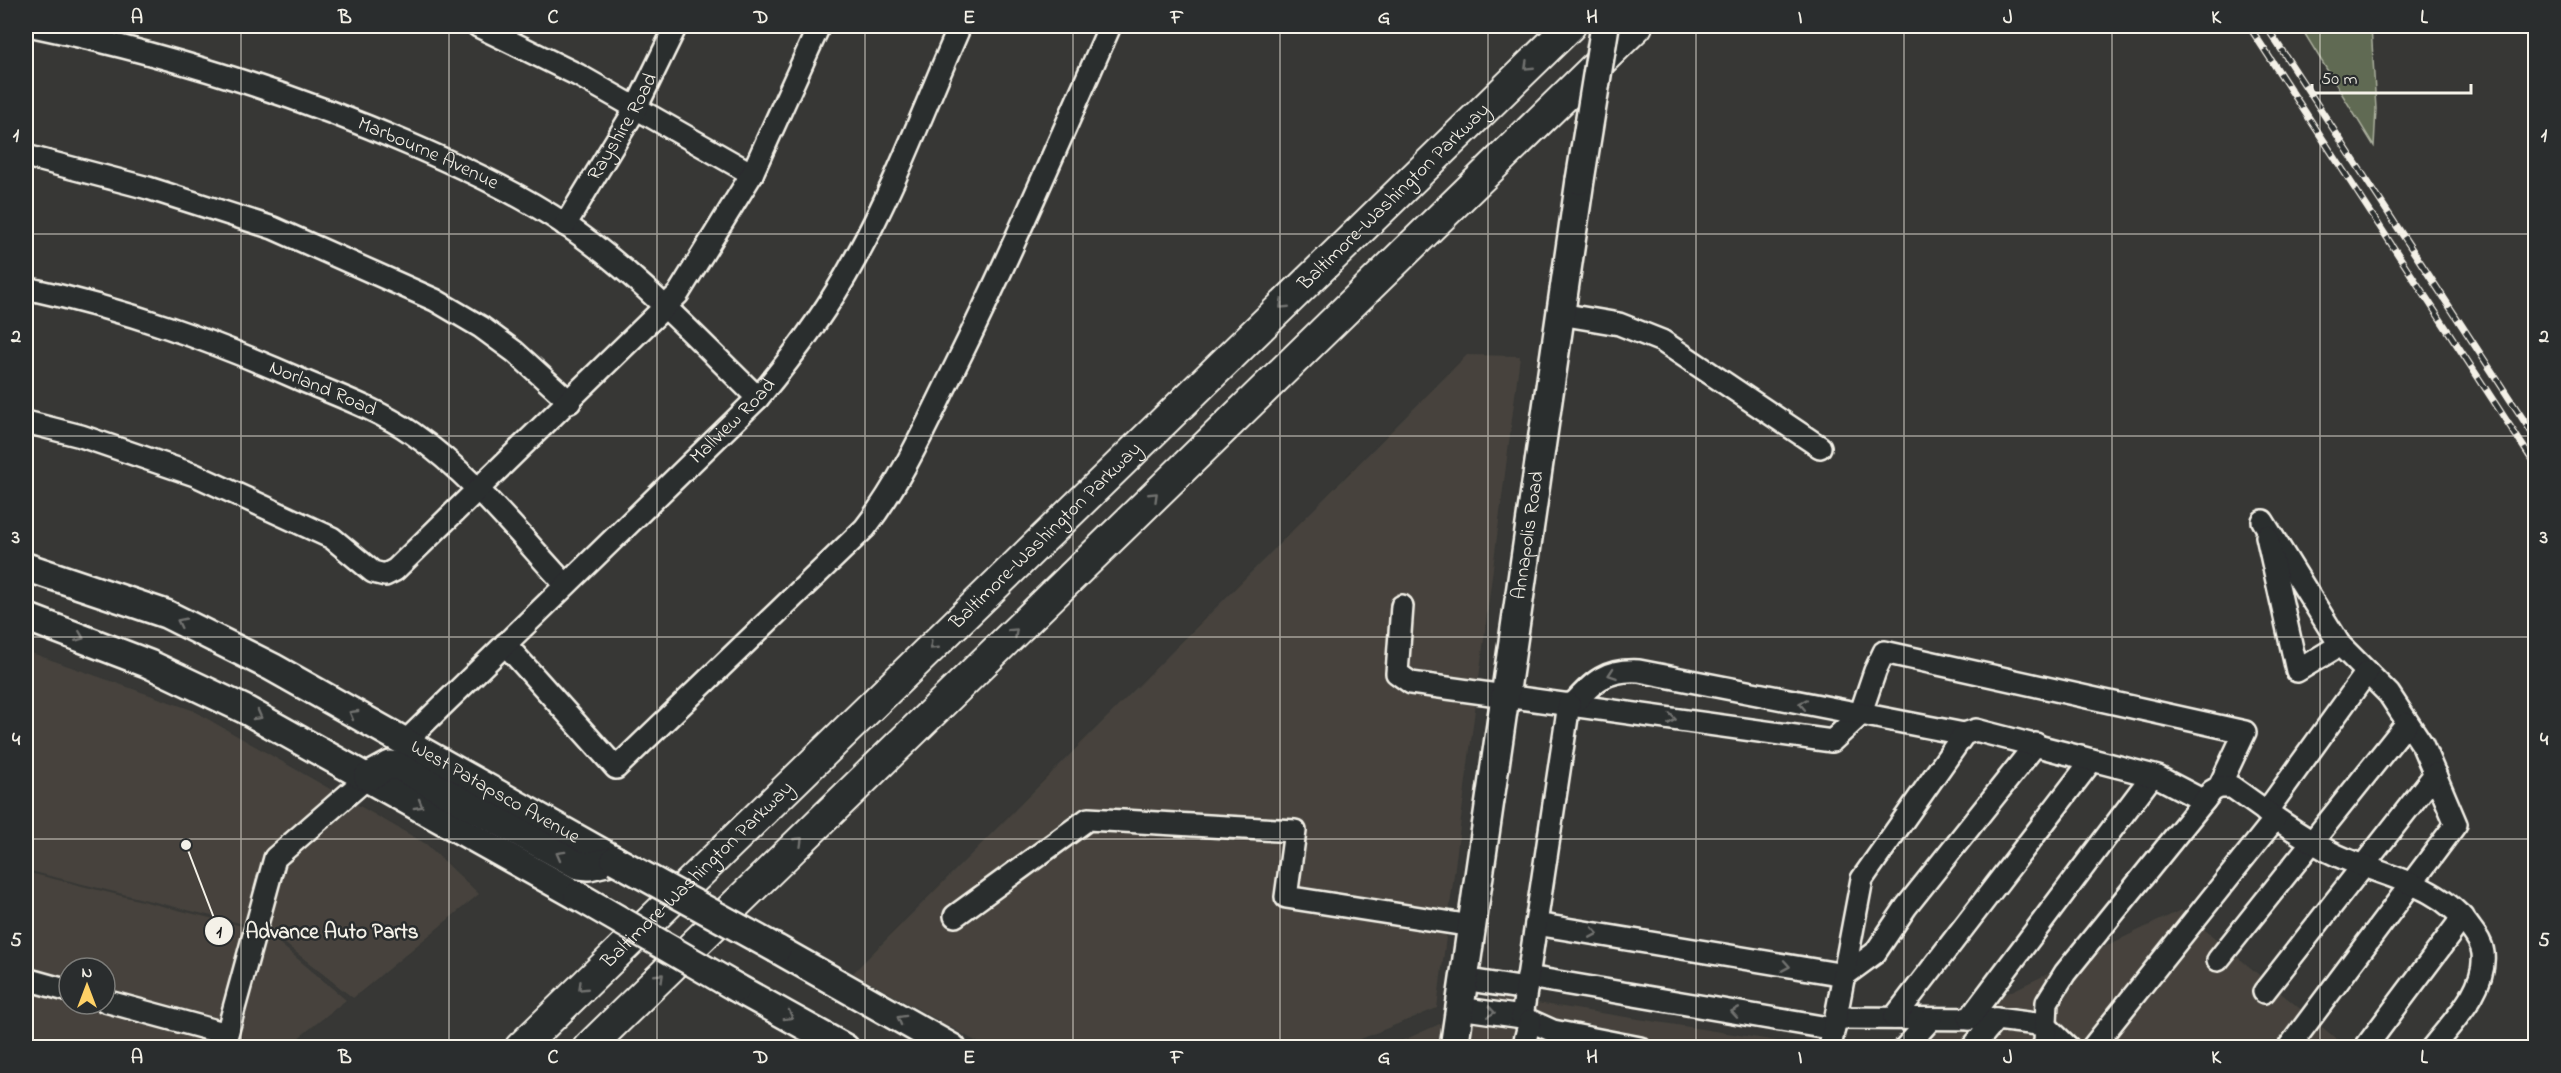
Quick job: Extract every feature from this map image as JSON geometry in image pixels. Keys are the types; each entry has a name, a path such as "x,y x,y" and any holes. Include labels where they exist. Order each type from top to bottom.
{"highway":[{"name":"Baltimore-Washington Parkway","path":"520,1047 1570,26"},
{"path":"588,1047 1637,26"}],"main road":[{"name":"Annapolis Road","path":"1454,1047 1560,314 1605,26"},
{"name":"West Patapsco Avenue","path":"26,567 166,614 272,667 404,743 952,1047"},
{"path":"26,617 149,664 244,709 845,1047"},
{"path":"368,777 390,765 398,766 578,865 589,866 615,860"}],"street":[{"name":"Marbourne Avenue","path":"33,26 189,62 282,93 444,159 507,191 566,225 613,261 759,398"},
{"path":"478,26 521,34 636,108 752,174"},
{"name":"Rayshire Road","path":"566,225 636,108 676,26"},
{"path":"26,422 81,436 195,475 332,538 373,572 385,575 395,570 478,491 678,294 752,174 819,26"},
{"name":"Mallview Road","path":"404,743 565,584 759,398 805,339 855,259 884,201 960,26"},
{"path":"505,645 616,768 865,528 886,500 906,466 997,282 1110,26"},
{"path":"26,156 148,188 273,228 424,295 481,327 514,352 570,402"},
{"name":"Norland Road","path":"26,288 100,304 170,326 242,354 368,409 412,433 447,461 478,491 565,584"},
{"path":"1560,314 1619,324 1662,341 1820,447"},
{"path":"2289,1047 2456,824 2422,744 2388,694 2340,645 2263,521 2297,671 2340,645"},
{"path":"1402,606 1397,673 1411,682 1832,741 1860,715 1884,652 2245,732 2211,794 2065,973 2047,1002 2045,1043 2042,1047"},
{"path":"1523,1047 1527,983 1571,705 1600,678 1619,670 1639,671 1964,734 1976,730 2036,744 2211,794 2232,787 2311,841 2443,898 2463,917 2481,943 2482,967 2467,1003 2432,1047"},
{"path":"2092,1047 2271,815 2367,672"},
{"path":"2218,960 2407,723"},
{"path":"1833,1031 1862,879 1964,734"},
{"path":"1536,924 1845,975 1875,953 1913,898 2036,744"},
{"path":"1894,1018 2092,760"},
{"path":"2264,992 2434,774"},
{"path":"1969,1019 2152,776"},
{"path":"117,1005 231,1041 275,858 368,777"},
{"path":"955,916 1088,819 1295,831 1286,897 1472,926"},
{"path":"2366,1047 2463,917"},
{"path":"26,979 57,988"},
{"path":"1463,979 1527,983 1833,1031 1894,1018 1996,1020 2045,1025 2069,1047"},
{"path":"1459,1008 1526,1019 1553,1031 1632,1047"},
{"path":"1905,1047 1931,1019"},
{"path":"1972,1047 1996,1020"}],"shaded area":[{"path":"1467,355 1520,356 1437,1008 1341,1047 986,1047 853,973"},
{"path":"26,651 192,710 426,844 479,894 353,998 268,930 26,870"},
{"path":"26,872 266,932 346,1000 287,1047 26,1048"},
{"path":"2181,910 2346,1047 1893,1048"},
{"path":"1500,997 1815,1047 1386,1048"}],"green space":[{"path":"2300,26 2371,26 2376,109 2374,146"}],"tram line":[{"path":"2536,600 2533,643 2536,703"}],"railway":[{"path":"2249,26 2536,466"},
{"path":"2266,26 2536,439"}],"place":[{"name":"Advance Auto Parts","path":"186,845"}]}
